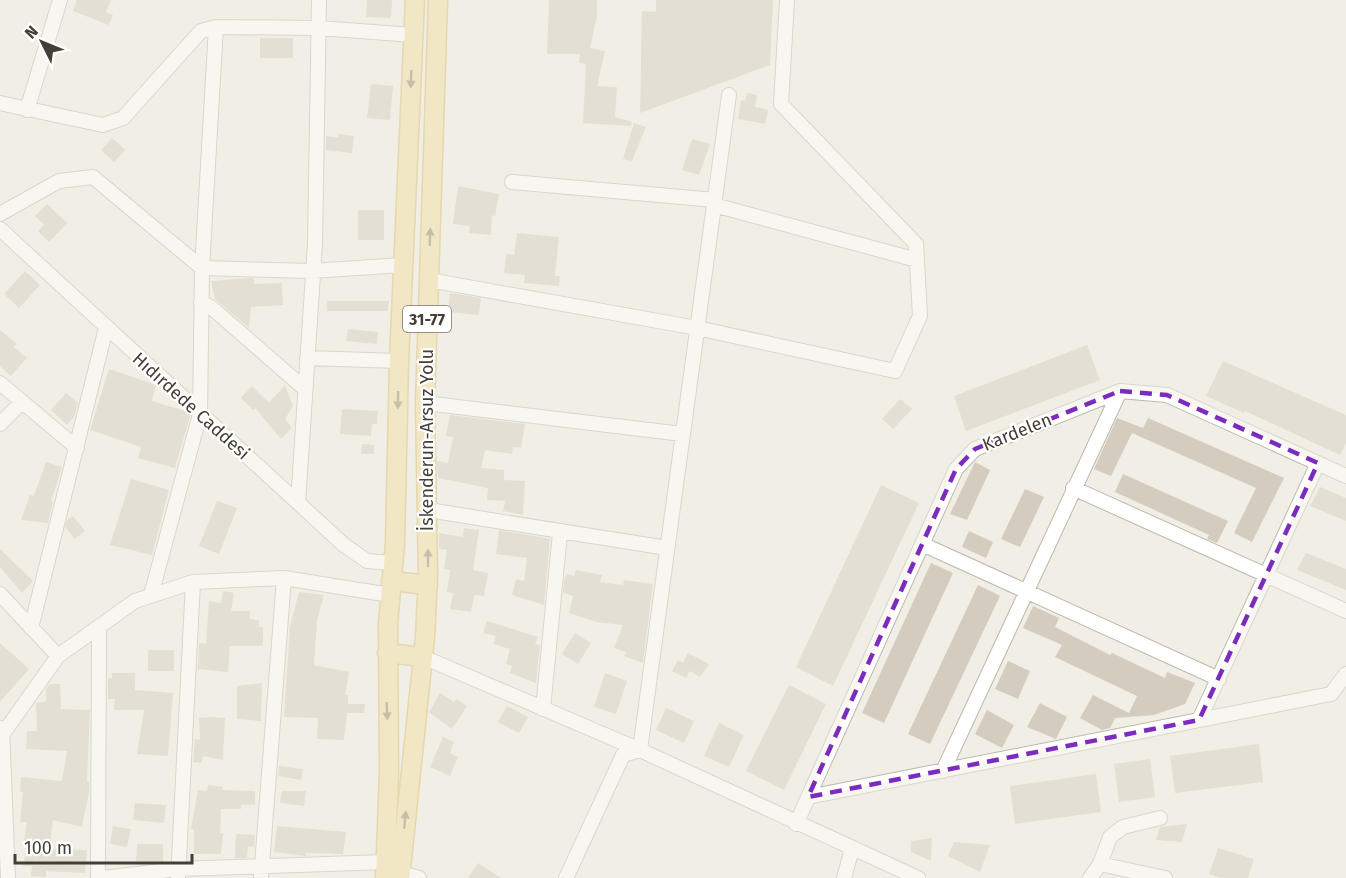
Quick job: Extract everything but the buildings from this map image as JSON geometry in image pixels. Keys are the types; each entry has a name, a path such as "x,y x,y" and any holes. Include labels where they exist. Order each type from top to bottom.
{"main road":[{"name":"İskenderun-Arsuz Yolu","path":"393,873 387,653 393,563 399,361 415,0"},
{"name":"İskenderun-Arsuz Yolu","path":"393,873 423,657 428,585 425,404 438,0"},
{"path":"391,588 428,585"},
{"path":"387,653 423,657"}],"street":[{"path":"27,110 60,0"},
{"path":"298,503 315,244 319,0"},
{"path":"429,280 697,328 895,371 920,316 916,244 781,104 787,0"},
{"path":"151,596 200,414 201,268 216,27"},
{"path":"0,103 103,125 123,118 201,31 216,27 318,28 413,35"},
{"path":"640,750 729,95"},
{"path":"0,214 59,181 93,177 201,268 312,271 403,265"},
{"path":"512,182 714,202 917,260"},
{"name":"Hıdırdede Caddesi","path":"0,229 344,545 367,561 393,563"},
{"path":"201,302 212,308 305,389"},
{"path":"31,628 106,328"},
{"path":"306,358 399,361"},
{"path":"0,383 77,448"},
{"path":"943,771 1120,391"},
{"name":"Kardelen","path":"796,824 956,469 975,449 1120,391 1167,395 1346,476"},
{"path":"0,424 21,403"},
{"path":"425,404 682,434"},
{"path":"1200,720 1318,463"},
{"path":"1073,488 1346,611"},
{"path":"428,510 560,533 668,548"},
{"path":"543,709 560,533"},
{"path":"922,544 1219,679"},
{"path":"261,873 284,578"},
{"path":"8,878 1,731 58,656 135,601 194,582 284,578 391,588"},
{"path":"178,873 194,582"},
{"path":"0,594 58,656"},
{"path":"98,878 99,627"},
{"path":"423,657 640,750 796,824 918,878"},
{"path":"808,797 1331,694 1346,674"},
{"path":"570,877 623,755 640,750"},
{"path":"1090,878 1100,864 1110,837 1123,827 1160,818"},
{"path":"844,878 852,849"},
{"path":"1100,864 1165,878"},
{"path":"103,878 178,873 393,873 419,878"}],"highlighted area":[{"path":"1120,391 1167,395 1318,463 1199,720 808,797 956,469 975,449"}]}
